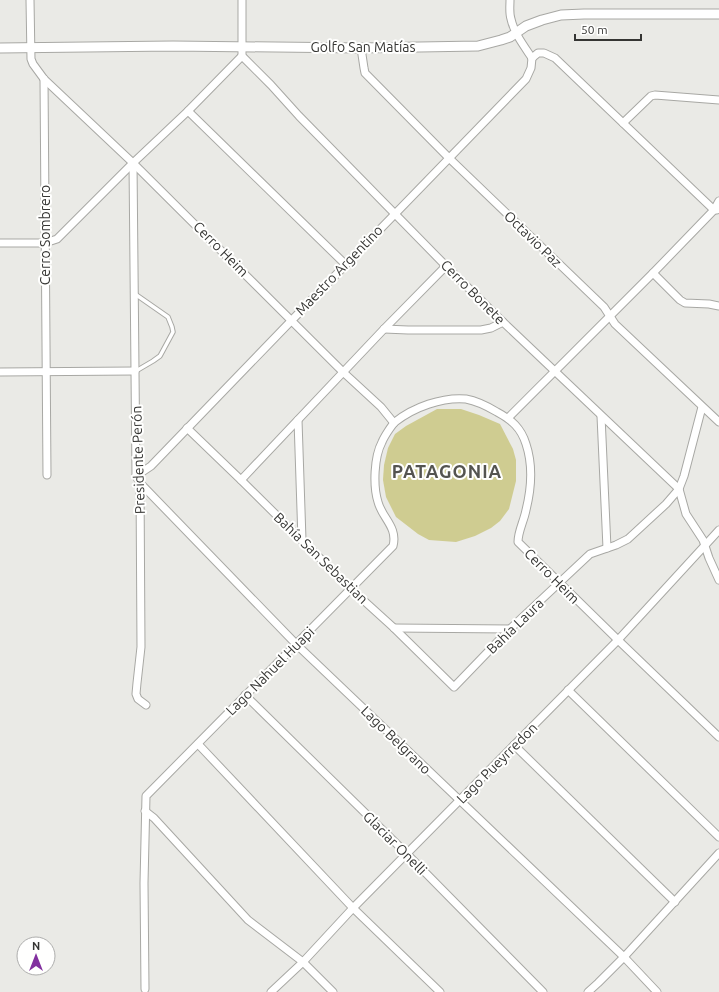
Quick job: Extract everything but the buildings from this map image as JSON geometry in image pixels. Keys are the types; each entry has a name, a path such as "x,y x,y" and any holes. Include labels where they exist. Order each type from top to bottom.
{"street":[{"path":"30,0 31,59 44,79"},
{"path":"0,243 45,243 57,239 133,162 188,111 242,51 242,0"},
{"path":"510,0 510,17 513,26 532,58 538,53 544,53 555,58 717,210"},
{"name":"Golfo San Matías","path":"0,48 173,46 242,51 478,46 510,37 526,26 561,15 719,14"},
{"name":"Octavio Paz","path":"361,48 365,73 448,158 604,307 615,324 719,422"},
{"name":"Cerro Bonete","path":"242,51 299,116 446,266 679,489"},
{"name":"Maestro Argentino","path":"136,476 151,466 526,79 531,68 532,58"},
{"name":"Cerro Heim","path":"44,79 133,162 343,372 380,407 394,423"},
{"name":"Cerro Sombrero","path":"44,79 47,475"},
{"path":"623,123 651,96 719,100"},
{"path":"188,111 346,264"},
{"name":"Presidente Perón","path":"133,162 136,476 140,483 141,647 136,694 138,699 146,705"},
{"path":"508,418 717,210 719,201"},
{"path":"241,480 446,266"},
{"path":"654,273 680,300 686,303 719,306"},
{"path":"384,329 481,330 492,328 503,322"},
{"path":"0,372 135,371"},
{"name":"Cerro Heim","path":"393,546 395,540 393,532 378,503 374,484 376,462 381,443 394,423 414,410 451,399 467,400 483,404 508,418 519,429 526,444 530,459 530,486 526,510 518,535 518,542 719,737"},
{"name":"Bahía Laura","path":"454,687 510,629 590,554 628,539 666,504 679,489 684,476 702,407"},
{"path":"601,416 607,548"},
{"path":"298,420 302,540"},
{"name":"Bahía San Sebastian","path":"187,428 351,589 394,628 454,687"},
{"name":"Lago Belgrano","path":"140,483 296,644 624,957 657,992"},
{"path":"679,489 686,514 702,537 709,558 719,580"},
{"name":"Lago Pueyrredon","path":"271,992 303,962 353,908 618,640 719,530"},
{"name":"Lago Nahuel Huapi","path":"145,812 146,796 393,546"},
{"path":"394,628 510,629"},
{"path":"568,690 719,837"},
{"name":"Glaciar Onelli","path":"245,696 407,854 543,992"},
{"path":"198,744 353,908 440,992"},
{"path":"514,746 675,902"},
{"path":"145,812 154,818 248,920 303,962 333,992"},
{"path":"145,812 145,989"},
{"path":"588,992 624,957 719,853"}],"lane":[{"path":"134,293 168,317 174,332 160,356 135,371"}],"shaded area":[{"path":"437,409 461,409 500,424 513,449 516,460 516,481 509,509 500,521 491,528 475,536 456,542 429,540 418,534 396,517 386,497 383,480 384,465 388,448 395,434 406,426"}],"district":[{"name":"PATAGONIA","path":"447,472"}]}
